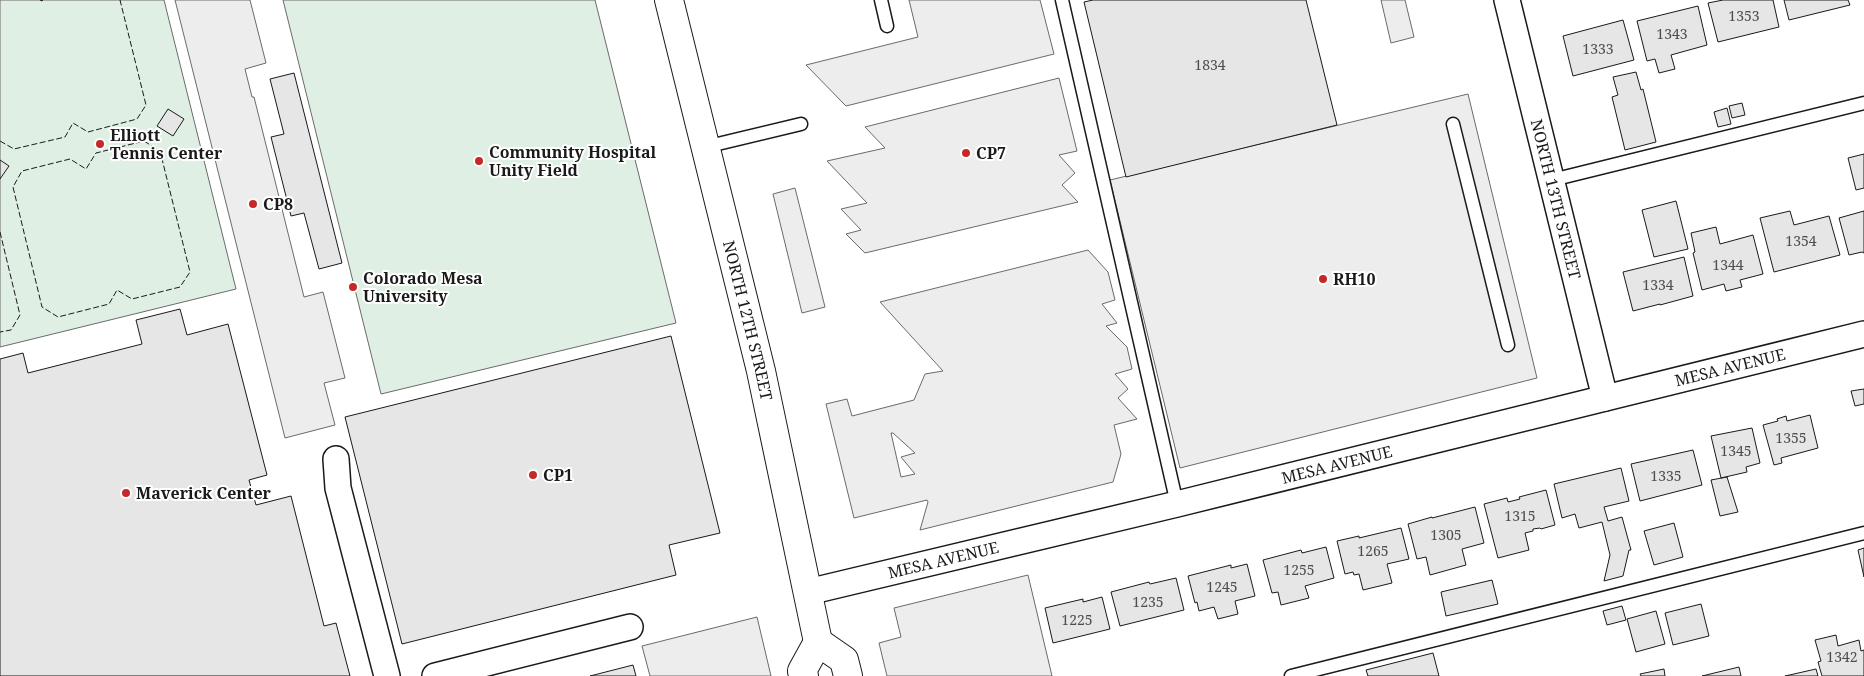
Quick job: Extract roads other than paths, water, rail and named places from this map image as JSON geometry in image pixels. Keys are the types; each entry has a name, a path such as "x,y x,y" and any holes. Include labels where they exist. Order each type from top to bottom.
{"main road":[{"name":"NORTH 12TH STREET","path":"669,0 762,371 818,642"},
{"path":"804,676 802,672 818,642 844,660 848,676"}],"street":[{"name":"NORTH 13TH STREET","path":"1507,0 1605,398"},
{"name":"MESA AVENUE","path":"808,592 1176,504 1864,334"},
{"path":"336,459 338,488 387,676"},
{"path":"435,676 630,628"}],"lane":[{"path":"881,0 887,26"},
{"path":"1062,0 1176,504"},
{"path":"1552,180 1864,103"},
{"path":"706,147 801,124"},
{"path":"1453,124 1508,345"},
{"path":"1291,676 1864,533"}],"place":[{"name":"Elliott Tennis Center","path":"100,144"},
{"name":"CP7","path":"966,153"},
{"name":"Community Hospital Unity Field","path":"479,161"},
{"name":"CP8","path":"253,204"},
{"name":"RH10","path":"1323,279"},
{"name":"Colorado Mesa University","path":"353,287"},
{"name":"CP1","path":"533,475"},
{"name":"Maverick Center","path":"126,493"}]}
